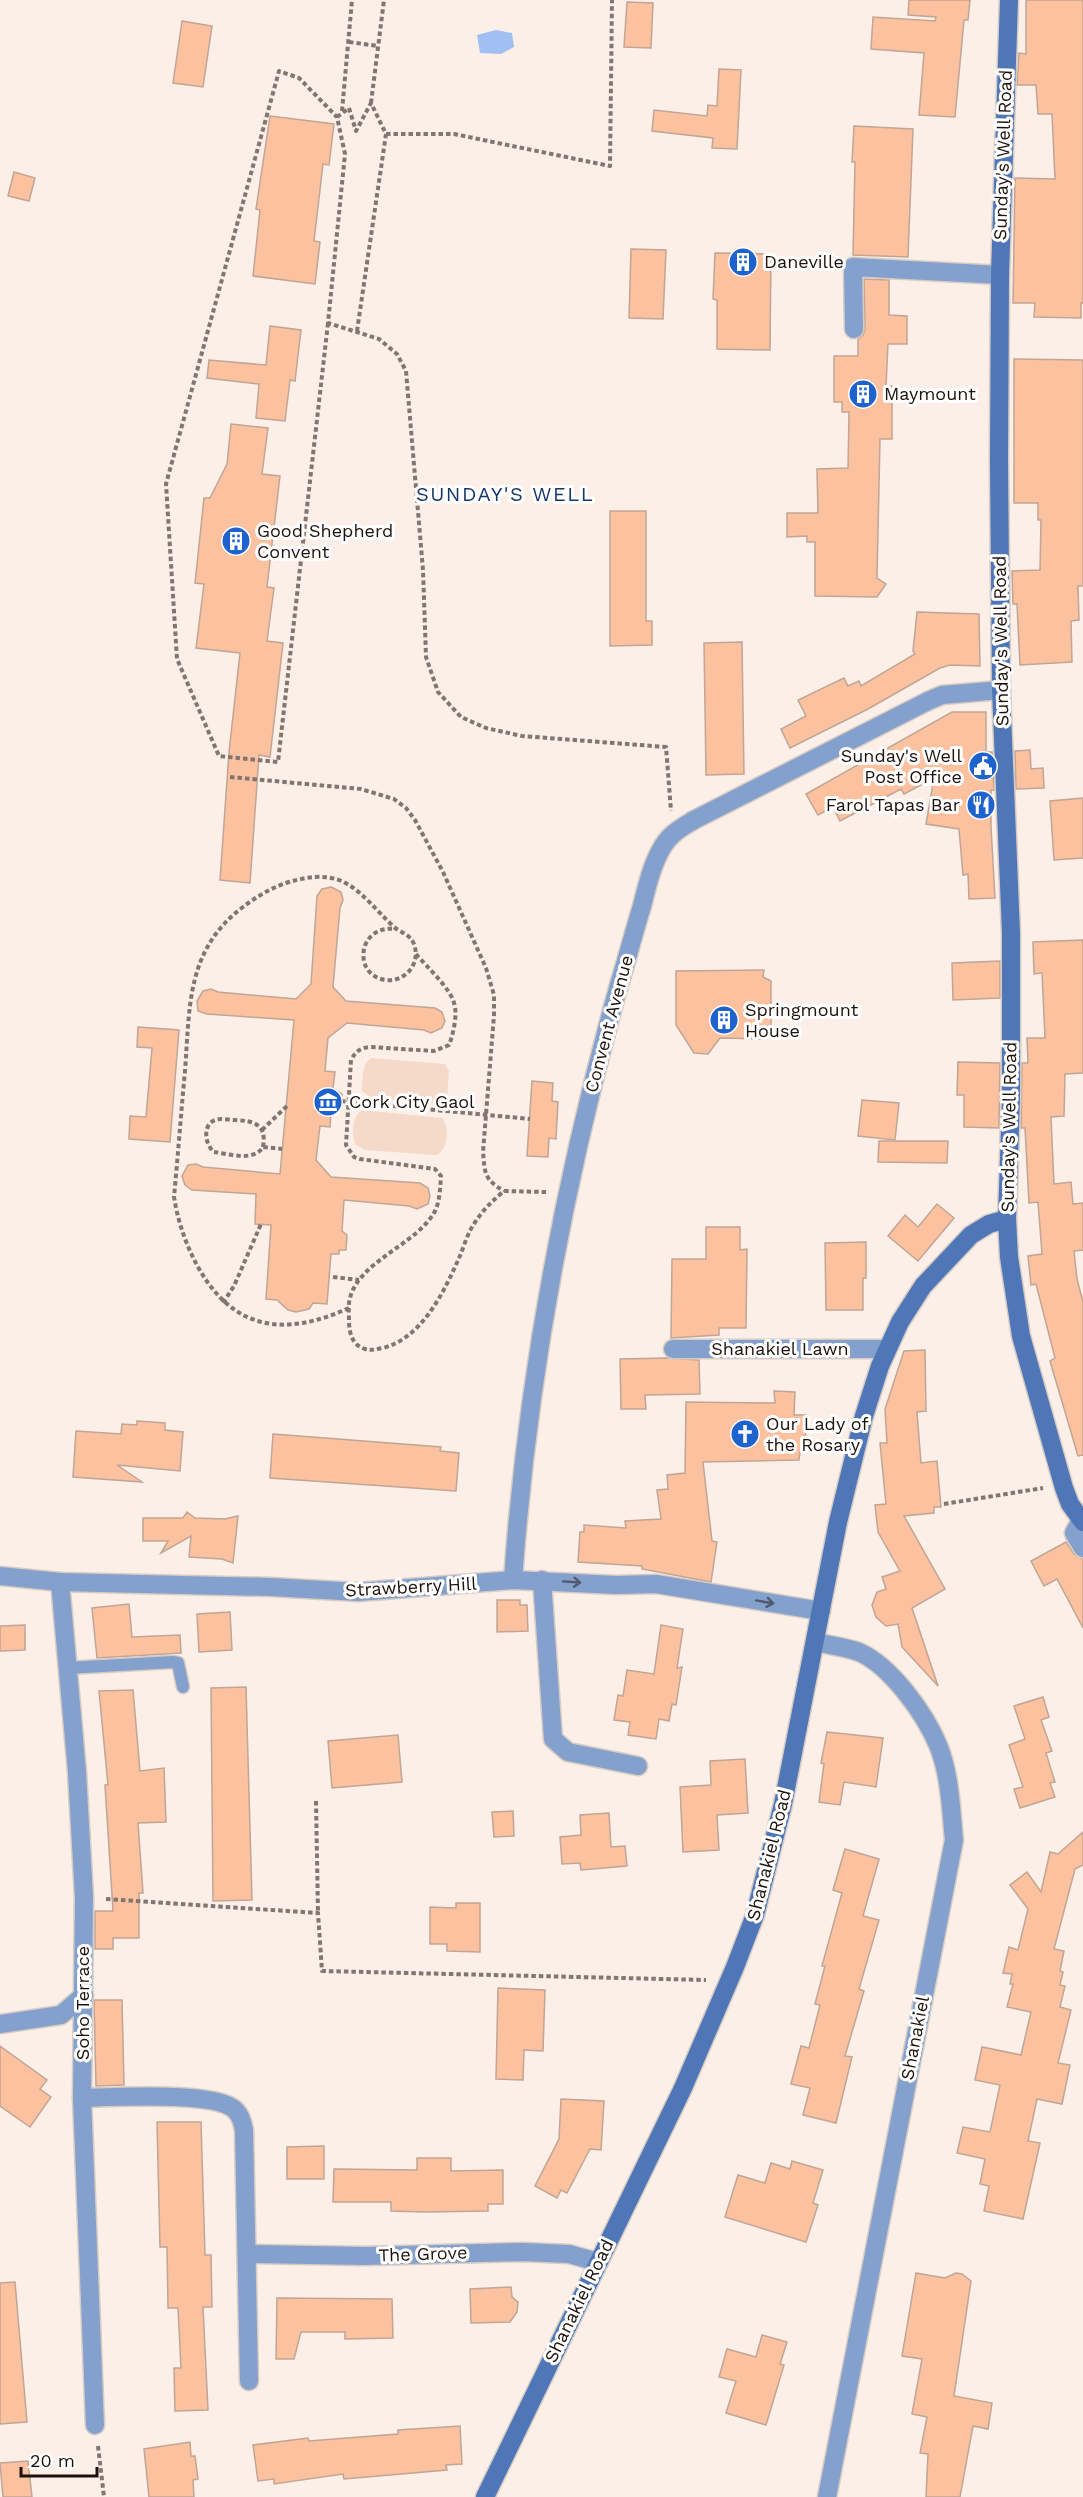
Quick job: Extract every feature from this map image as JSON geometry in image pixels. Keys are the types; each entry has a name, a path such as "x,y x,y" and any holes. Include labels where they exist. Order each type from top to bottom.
{"main road":[{"name":"Sunday's Well Road","path":"1008,0 1000,275 1001,690 1011,933 1011,1097 1007,1219 1009,1257 1021,1336 1064,1488 1082,1521"},
{"name":"Shanakiel Road","path":"484,2497 683,2088 755,1915 781,1815 838,1522 864,1416 887,1349 900,1322 923,1286 944,1262 980,1228 1007,1219"}],"street":[{"path":"854,329 853,267 1000,275"},
{"path":"672,833 718,807 928,701 942,696 1001,690"},
{"name":"Convent Avenue","path":"513,1580 536,1378 568,1194 602,1046 648,884 662,848 672,833"},
{"name":"Shanakiel Lawn","path":"673,1349 887,1349"},
{"path":"1082,1521 1074,1533 1083,1548"},
{"name":"Strawberry Hill","path":"0,1576 60,1582 358,1592 513,1580 542,1580 667,1586 821,1611"},
{"path":"542,1580 553,1739 568,1752 638,1766"},
{"name":"Soho Terrace","path":"60,1582 77,1772 84,1897 82,2098 95,2425"},
{"name":"Shanakiel","path":"815,1642 861,1653 888,1673 912,1702 938,1746 951,1803 954,1840 827,2497"},
{"path":"0,2024 61,2015 84,1995"},
{"path":"82,2098 127,2096 217,2101 232,2107 241,2117 244,2130 249,2381"},
{"name":"The Grove","path":"247,2254 364,2256 530,2252 569,2254 598,2262"}],"lane":[{"path":"67,1668 173,1662 178,1663 180,1668 183,1688"}],"path":[{"path":"342,112 352,0"},
{"path":"337,117 349,108 356,131 371,103 384,0"},
{"path":"386,134 454,134 610,166 612,0"},
{"path":"349,42 378,46"},
{"path":"279,71 299,78 337,117 345,154 328,323 278,762 219,756 177,659 166,484 279,71"},
{"path":"357,332 386,134 371,103"},
{"path":"328,323 379,339 397,354 406,370 423,570 426,657 438,692 461,717 486,728 522,736 666,747 672,833"},
{"path":"230,777 361,789 394,799 410,814 429,842 490,981 494,1015 483,1152 485,1173 490,1183 504,1191 531,1190 568,1194"},
{"path":"349,1308 313,1320 272,1324 259,1322 240,1314 223,1303 212,1291 189,1248 177,1215 174,1197 194,982 202,957 217,930 242,908 267,891 302,879 336,879 352,886 365,895 396,928 411,938 416,954 455,1003 449,1045 434,1051 361,1048 351,1060 346,1145 354,1157 360,1160 428,1167 435,1169 441,1176 436,1210 428,1223 377,1263 360,1280 350,1297 349,1329 352,1340 360,1347 370,1351 395,1345 409,1337 434,1305 450,1278 472,1226 485,1207 504,1191"},
{"path":"396,928 387,928 371,935 363,951 367,968 380,979 397,980 410,970 416,954"},
{"path":"341,1101 530,1119"},
{"path":"262,1130 286,1106"},
{"path":"217,1119 252,1121 262,1130 265,1137 263,1147 260,1153 252,1156 214,1152 206,1142 208,1127 217,1119"},
{"path":"263,1147 282,1149"},
{"path":"223,1303 234,1286 261,1224"},
{"path":"333,1277 360,1280"},
{"path":"944,1504 1043,1488"},
{"path":"316,1801 318,1913 322,1971 729,1981"},
{"path":"84,1897 318,1913"},
{"path":"95,2425 104,2497"}],"shaded area":[{"path":"371,1058 445,1064 449,1071 447,1100 441,1104 371,1098 362,1091 364,1069"},
{"path":"362,1110 442,1118 447,1133 443,1149 436,1155 365,1150 355,1144 353,1135 354,1121"}],"water":[{"path":"496,30 512,33 514,47 501,54 480,53 477,35"}],"building":[{"path":"909,0 970,0 968,20 964,20 955,117 919,115 924,53 871,49 873,17 935,21 936,17 908,15"},
{"path":"1026,0 1083,0 1083,303 1081,303 1081,318 1034,317 1035,303 1013,303 1015,178 1055,179 1052,114 1038,114 1036,85 1017,85 1019,53 1026,54"},
{"path":"627,2 653,3 651,48 624,47"},
{"path":"182,21 212,26 203,87 173,83"},
{"path":"719,69 741,70 737,149 712,148 713,138 652,131 654,110 707,116 708,105 717,106"},
{"path":"270,116 334,124 329,165 323,164 314,241 320,242 315,284 253,276 260,210 256,209"},
{"path":"854,126 913,129 908,257 853,255"},
{"path":"14,172 35,178 29,201 8,196"},
{"path":"631,249 666,250 663,319 629,318"},
{"path":"715,253 771,254 770,350 717,349 717,300 713,299"},
{"path":"864,279 889,280 889,315 907,316 907,344 888,344 886,386 892,386 892,439 880,439 877,578 886,584 877,597 815,596 815,542 807,542 807,536 787,537 787,513 818,513 817,469 848,468 849,412 842,412 842,402 834,402 834,356 858,356 858,339 863,335 865,329"},
{"path":"270,326 301,330 295,381 290,380 285,421 256,418 259,384 207,378 209,360 266,365"},
{"path":"1014,359 1083,360 1083,586 1078,586 1079,620 1071,621 1072,662 1020,665 1017,604 1013,604 1012,571 1040,570 1041,520 1038,520 1038,503 1014,503"},
{"name":"Good Shepherd Convent","path":"231,424 268,428 262,474 280,476 267,587 274,588 267,641 283,643 270,757 259,755 250,883 220,880 229,752 240,653 196,648 204,584 195,583 204,498 210,498 227,464"},
{"path":"610,511 646,511 646,621 652,621 652,645 610,646"},
{"path":"917,612 979,614 980,666 950,665 940,668 868,709 790,748 781,729 806,716 798,700 844,678 848,686 859,681 861,686 915,654 913,651"},
{"path":"742,642 744,774 706,775 704,643"},
{"path":"952,712 986,712 986,752 992,752 994,790 991,790 991,827 995,898 969,899 968,874 963,875 959,829 926,824 934,778 904,794 901,789 840,821 833,807 818,815 806,794"},
{"path":"1030,750 1031,769 1043,768 1044,788 1016,789 1015,751"},
{"path":"1083,798 1083,858 1054,860 1050,801"},
{"path":"331,887 341,892 343,900 340,908 333,987 346,1001 435,1008 442,1012 445,1021 442,1028 431,1033 424,1030 347,1023 328,1038 325,1071 335,1072 333,1088 342,1094 340,1107 331,1113 330,1127 320,1126 316,1160 331,1177 420,1183 428,1188 430,1196 428,1204 417,1209 409,1206 344,1200 342,1231 347,1235 346,1250 339,1250 339,1254 331,1254 327,1304 313,1303 309,1309 296,1312 288,1310 277,1300 266,1299 271,1225 255,1224 256,1194 192,1190 185,1185 182,1176 188,1165 196,1164 203,1167 280,1174 294,1020 207,1014 198,1011 197,1001 203,991 211,989 218,992 296,999 311,984 317,896 322,889"},
{"path":"1083,940 1083,1073 1065,1074 1064,1116 1051,1117 1054,1184 1071,1182 1073,1204 1083,1203 1083,1250 1074,1251 1077,1279 1083,1302 1083,1455 1078,1456 1050,1361 1055,1358 1036,1284 1031,1285 1028,1256 1042,1254 1038,1202 1029,1203 1025,1128 1021,1128 1022,1063 1028,1063 1027,1038 1045,1038 1042,973 1034,974 1033,942"},
{"path":"1000,961 1000,998 953,1000 952,963"},
{"name":"Springmount House","path":"764,970 763,977 771,981 771,1030 765,1029 765,1039 720,1038 708,1054 694,1053 676,1025 676,971"},
{"path":"138,1027 179,1030 170,1142 129,1139 130,1116 146,1117 152,1048 137,1047"},
{"path":"958,1062 1000,1063 999,1128 964,1127 964,1095 957,1095"},
{"path":"532,1081 553,1083 552,1101 558,1102 556,1139 549,1138 548,1157 527,1156"},
{"path":"862,1100 899,1103 895,1140 858,1136"},
{"path":"879,1141 948,1141 947,1163 878,1162"},
{"path":"937,1204 954,1218 918,1261 888,1236 905,1215 918,1227"},
{"path":"706,1227 740,1227 740,1250 747,1249 746,1328 719,1328 719,1335 671,1338 672,1259 706,1259"},
{"path":"866,1242 863,1310 826,1310 825,1243"},
{"path":"925,1350 926,1411 917,1412 921,1463 937,1461 941,1507 934,1507 934,1513 904,1516 945,1589 912,1608 938,1686 902,1647 898,1624 886,1626 876,1617 872,1605 877,1592 886,1589 882,1577 900,1571 878,1532 875,1505 886,1504 880,1443 887,1443 885,1409 904,1351"},
{"path":"620,1359 699,1360 700,1394 645,1395 646,1409 621,1409"},
{"path":"774,1391 795,1392 794,1415 806,1415 805,1452 800,1452 799,1460 703,1462 712,1541 717,1542 711,1582 642,1569 642,1566 578,1562 580,1532 584,1532 584,1525 626,1528 625,1521 661,1519 657,1490 668,1489 667,1475 685,1473 686,1402 775,1403"},
{"path":"137,1421 165,1423 165,1430 183,1432 180,1471 117,1465 142,1482 73,1477 76,1431 121,1434 122,1424 137,1425"},
{"path":"273,1434 441,1447 440,1451 459,1453 456,1491 270,1478"},
{"path":"187,1512 195,1518 225,1519 238,1516 233,1563 222,1559 189,1557 191,1536 161,1553 168,1541 143,1541 143,1518 183,1518"},
{"path":"1066,1542 1074,1554 1083,1559 1083,1628 1057,1579 1044,1586 1031,1561"},
{"path":"497,1600 520,1600 520,1605 527,1605 528,1631 497,1632"},
{"path":"129,1604 132,1637 180,1635 181,1653 97,1658 92,1608"},
{"path":"230,1612 232,1650 199,1652 197,1614"},
{"path":"25,1625 25,1650 0,1651 0,1626"},
{"path":"661,1625 683,1629 677,1668 682,1667 676,1705 672,1704 669,1721 659,1719 656,1739 628,1735 630,1722 614,1720 618,1695 623,1696 627,1670 654,1674"},
{"path":"246,1687 252,1900 213,1901 211,1688"},
{"path":"133,1690 140,1771 164,1768 166,1822 138,1823 143,1893 139,1893 139,1938 113,1938 113,1949 95,1949 95,1911 113,1911 105,1785 108,1785 99,1691"},
{"path":"1043,1697 1049,1717 1041,1720 1052,1751 1046,1753 1055,1782 1050,1783 1055,1797 1020,1808 1014,1789 1023,1787 1009,1745 1025,1739 1014,1706"},
{"path":"827,1732 883,1738 876,1787 844,1782 840,1805 819,1802 824,1764 821,1763"},
{"path":"398,1735 402,1782 332,1788 328,1741"},
{"path":"745,1759 748,1813 717,1815 719,1850 683,1852 680,1787 711,1785 710,1761"},
{"path":"513,1811 514,1836 494,1837 492,1812"},
{"path":"609,1813 611,1847 625,1846 627,1866 581,1870 580,1863 562,1864 560,1837 581,1835 580,1815"},
{"path":"1083,1832 1083,1865 1075,1869 1054,1949 1064,1951 1060,1985 1065,1986 1060,2007 1071,2010 1058,2063 1070,2065 1062,2104 1037,2099 1028,2141 1040,2143 1023,2219 984,2211 989,2186 980,2184 985,2159 957,2153 963,2127 990,2132 1000,2085 975,2080 982,2047 1021,2055 1031,2012 1007,2007 1013,1984 1010,1984 1012,1974 1003,1973 1009,1947 1018,1950 1028,1909 1010,1885 1027,1872 1041,1892 1050,1852 1058,1854"},
{"path":"845,1849 879,1859 863,1916 879,1920 859,1989 864,1991 845,2056 852,2057 836,2123 803,2115 810,2088 791,2084 801,2046 809,2048 820,2005 815,2004 825,1966 822,1966 842,1893 833,1890"},
{"path":"456,1903 480,1903 480,1952 447,1951 447,1944 430,1944 430,1907 456,1908"},
{"path":"498,1988 545,1990 543,2051 524,2050 523,2080 496,2079"},
{"path":"94,2000 122,2000 124,2085 96,2086"},
{"path":"0,2046 47,2080 40,2089 51,2097 30,2127 0,2106"},
{"path":"561,2099 604,2101 601,2150 590,2149 567,2193 561,2190 557,2198 535,2186 559,2139"},
{"path":"157,2122 201,2122 205,2255 211,2255 212,2307 203,2307 208,2410 175,2411 174,2368 181,2368 178,2308 168,2308 167,2247 160,2247"},
{"path":"324,2146 324,2179 287,2179 287,2147"},
{"path":"417,2158 451,2158 451,2171 503,2170 503,2204 488,2204 488,2211 425,2212 391,2211 391,2202 333,2202 334,2169 417,2170"},
{"path":"792,2161 823,2170 813,2203 818,2205 806,2242 725,2217 738,2175 765,2183 771,2163 790,2169"},
{"path":"916,2273 945,2278 956,2273 962,2274 971,2281 954,2396 992,2403 988,2429 973,2426 960,2497 926,2497 928,2454 920,2453 927,2417 912,2414 922,2359 902,2356"},
{"path":"15,2282 27,2422 0,2424 0,2283"},
{"path":"511,2287 512,2297 518,2302 517,2312 510,2322 471,2323 470,2289"},
{"path":"277,2298 392,2299 393,2338 345,2339 345,2332 301,2332 294,2359 276,2359"},
{"path":"762,2335 787,2342 780,2364 784,2365 766,2425 726,2413 736,2381 719,2377 727,2349 756,2357"},
{"path":"460,2426 462,2464 446,2465 447,2470 344,2479 343,2474 274,2484 274,2479 258,2481 253,2445 308,2438 309,2441 398,2434 398,2430"},
{"path":"190,2442 191,2456 195,2456 198,2479 193,2480 194,2497 149,2497 144,2449"},
{"path":"28,2461 32,2497 3,2497 0,2463"}],"place":[{"name":"Daneville","path":"743,262"},
{"name":"Maymount","path":"863,394"},
{"name":"Good Shepherd Convent","path":"236,541"},
{"name":"Sunday's Well Post Office","path":"983,766"},
{"name":"Farol Tapas Bar","path":"981,805"},
{"name":"Springmount House","path":"724,1020"},
{"name":"Cork City Gaol","path":"328,1102"},
{"name":"Our Lady of the Rosary","path":"745,1434"}],"district":[{"name":"SUNDAY'S WELL","path":"505,494"}]}
